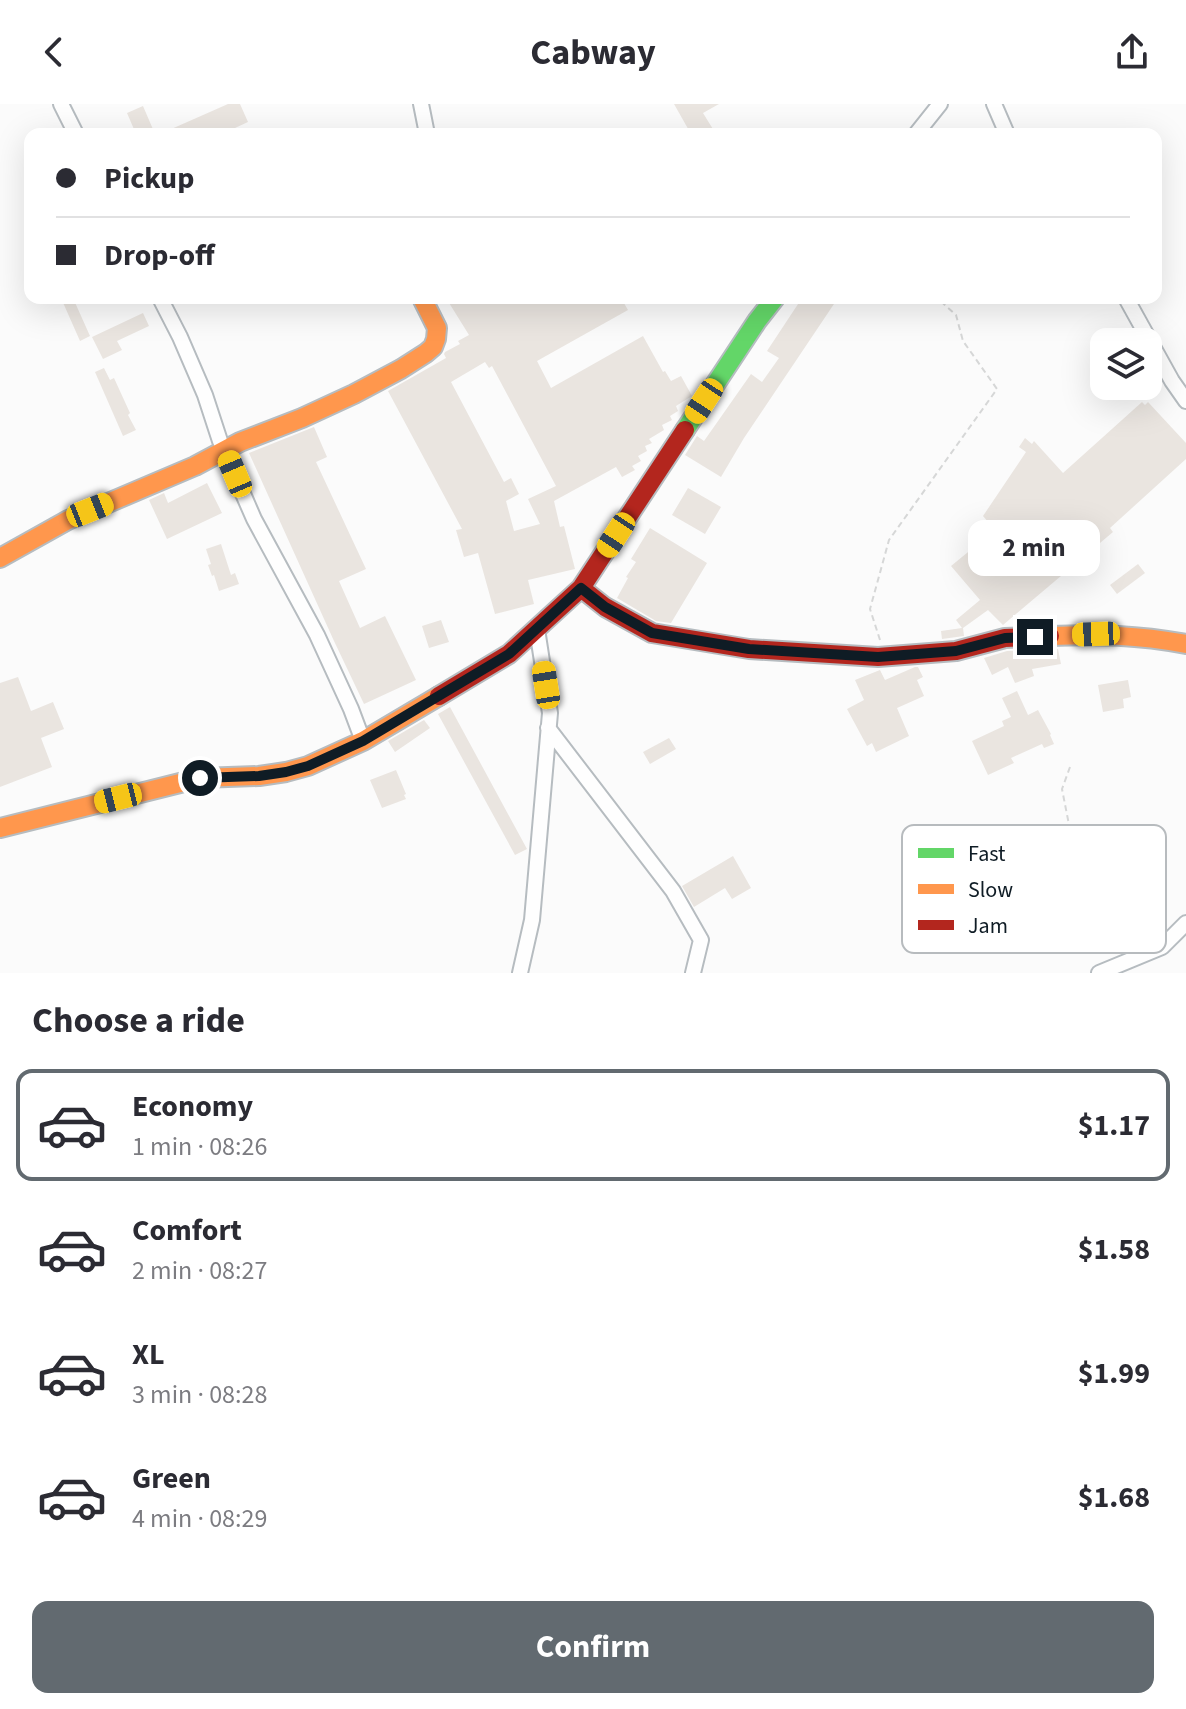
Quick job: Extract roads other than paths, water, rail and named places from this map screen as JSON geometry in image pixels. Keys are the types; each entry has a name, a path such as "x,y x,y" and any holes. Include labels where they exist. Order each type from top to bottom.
{"street":[{"path":"61,104 73,128"},
{"path":"421,104 426,128"},
{"path":"921,128 940,104"},
{"path":"994,104 1004,128"},
{"path":"163,304 205,395 220,441 254,519 317,635 363,741"},
{"path":"0,558 68,520 354,394 426,353 433,347 437,328 425,304"},
{"path":"0,828 200,778 259,776 308,766 363,741 509,654 581,588 770,304"},
{"path":"1129,304 1186,401"},
{"path":"581,588 605,607 652,633 749,649 885,657 956,651 1005,638 1096,634 1148,637 1186,644"},
{"path":"520,973 532,920 550,713 537,629"},
{"path":"548,728 673,891 701,940 693,973"},
{"path":"1166,943 1186,923"},
{"path":"1099,973 1147,953"}]}
